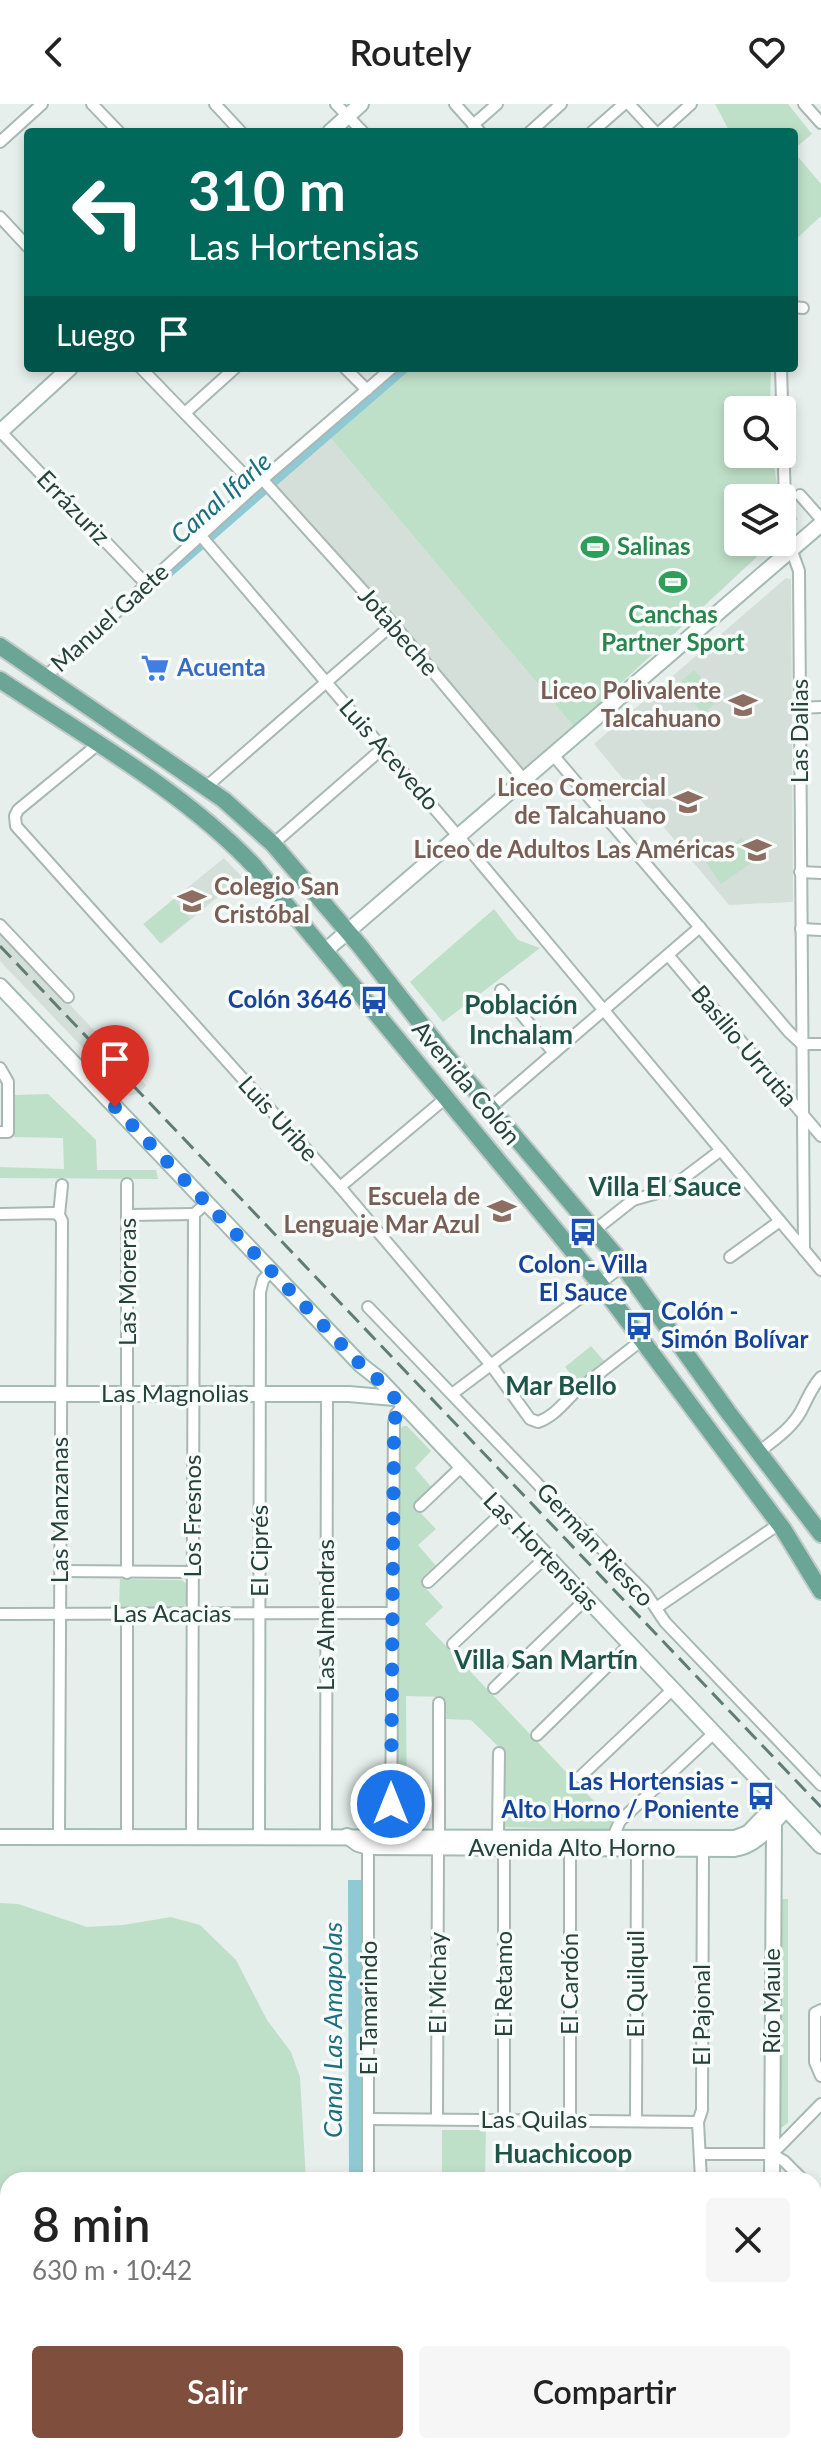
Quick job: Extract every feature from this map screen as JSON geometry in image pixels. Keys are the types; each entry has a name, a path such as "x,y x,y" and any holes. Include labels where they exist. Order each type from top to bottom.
{"main road":[{"name":"Avenida Colón","path":"0,646 206,787 241,813 273,844 351,935 434,1042 624,1265 728,1412 821,1534"},
{"name":"Avenida Colón","path":"0,680 186,804 227,838 328,954 600,1284 779,1524 821,1591"}],"street":[{"path":"0,142 42,104"},
{"path":"92,104 115,128"},
{"path":"215,104 237,128"},
{"path":"336,104 359,128"},
{"path":"334,128 361,104"},
{"path":"455,104 476,128 497,104"},
{"path":"534,128 561,104"},
{"path":"597,128 627,104 653,128"},
{"path":"804,104 821,123"},
{"path":"661,128 687,105"},
{"path":"0,217 24,243"},
{"path":"0,432 66,372"},
{"name":"Jotabeche","path":"145,372 264,485 393,624 527,783"},
{"path":"185,413 231,372"},
{"path":"349,372 367,390"},
{"name":"Manuel Gaete","path":"44,678 147,585 204,540 387,372"},
{"name":"Las Dalias","path":"781,372 784,484"},
{"name":"Errázuriz","path":"0,432 147,585"},
{"path":"796,550 821,521 800,495"},
{"path":"796,552 821,536"},
{"name":"Luis Acevedo","path":"204,540 462,840 804,1250 817,1257 821,1270"},
{"path":"328,954 791,556"},
{"name":"Las Dalias","path":"794,556 799,571 804,1250"},
{"path":"206,787 393,624"},
{"path":"799,708 821,707"},
{"name":"Luis Uribe","path":"97,745 22,807 14,820 19,831 340,1187 491,1365 530,1419 538,1422 566,1403 574,1393 642,1340"},
{"path":"273,844 383,748"},
{"path":"556,758 802,1044 821,1044"},
{"path":"800,872 821,873"},
{"path":"0,925 68,997"},
{"path":"490,1108 700,927"},
{"path":"801,929 821,930"},
{"name":"Basilio Urrutia","path":"668,955 820,1133"},
{"path":"501,990 554,1053"},
{"name":"Las Hortensias","path":"2,994 272,1270 361,1365 373,1387 398,1402 821,1846"},
{"path":"0,1068 8,1082 8,1132 0,1132"},
{"path":"340,1187 447,1097"},
{"path":"595,1230 633,1200 668,1190 721,1150"},
{"name":"Las Moreras","path":"127,1184 127,1573"},
{"name":"Las Manzanas","path":"59,1836 62,1221 59,1215 62,1185"},
{"path":"129,1215 194,1214 207,1203"},
{"path":"0,1214 59,1215"},
{"name":"Los Fresnos","path":"192,1836 194,1214"},
{"path":"730,1257 780,1221"},
{"path":"452,1394 624,1265"},
{"name":"El Ciprés","path":"259,1836 261,1288 263,1280 272,1270"},
{"name":"Germán Riesco","path":"368,1307 645,1592 665,1622 821,1785"},
{"path":"759,1452 782,1435 801,1411 806,1395 821,1377"},
{"name":"Las Magnolias","path":"0,1394 349,1394 373,1387"},
{"name":"Las Almendras","path":"326,1836 327,1394"},
{"path":"391,1836 394,1423 398,1402"},
{"path":"420,1506 460,1468"},
{"path":"428,1582 503,1512"},
{"path":"656,1608 779,1524"},
{"path":"453,1644 546,1557"},
{"path":"61,1571 193,1572"},
{"path":"494,1688 586,1599"},
{"name":"Las Acacias","path":"0,1614 392,1613"},
{"path":"127,1614 127,1836"},
{"path":"537,1735 629,1645"},
{"path":"580,1777 672,1690"},
{"name":"El Michay","path":"437,2119 439,1703"},
{"path":"613,1837 620,1821 714,1733"},
{"name":"El Retamo","path":"499,1753 504,2119"},
{"path":"745,1847 774,1822 783,1805"},
{"name":"Avenida Alto Horno","path":"501,1842 570,1848 637,1848 703,1843 742,1837 783,1805"},
{"name":"Río Maule","path":"772,2172 774,1822"},
{"name":"Avenida Alto Horno","path":"0,1837 347,1836 368,1842 501,1842 613,1837 773,1849"},
{"name":"Avenida Alto Horno","path":"368,1842 391,1836 439,1842"},
{"name":"El Tamarindo","path":"368,1842 368,2172"},
{"name":"El Pajonal","path":"701,2172 698,2122 702,2110 703,1843"},
{"name":"El Cardón","path":"570,1848 570,2120"},
{"name":"El Quilquil","path":"636,2120 637,1848"},
{"path":"820,2010 815,2013 815,2062 821,2076"},
{"path":"772,2154 821,2104"},
{"name":"Las Quilas","path":"369,2119 698,2122"},
{"path":"700,2154 772,2154 795,2172"}],"shaded area":[{"path":"329,436 574,727 524,773 274,483"},
{"path":"786,578 791,579 793,902 729,905 594,744"},
{"name":"Colegio San Cristóbal","path":"224,858 242,877 161,944 143,924"},
{"path":"0,931 146,1085 140,1093 129,1096 0,961"}],"green space":[{"path":"715,104 788,104 812,134 798,146 798,128 728,128"},
{"path":"798,157 821,184 821,216 798,237"},
{"name":"Salinas","path":"401,372 771,372 770,396 724,396 724,468 774,468 777,484 724,484 724,556 758,556 574,727 329,436"},
{"path":"694,670 720,699 703,714 678,684"},
{"path":"742,838 757,859 721,884 706,862"},
{"path":"174,899 190,919 160,943 144,924"},
{"path":"494,909 518,940 540,948 443,1022 410,982"},
{"path":"48,1094 96,1140 97,1170 156,1170 158,1179 0,1178 0,1167 64,1169 63,1138 14,1137 14,1095"},
{"path":"591,1346 604,1361 577,1382 565,1367"},
{"path":"407,1426 431,1451 415,1468 433,1489 414,1506 436,1529 418,1545 437,1567 421,1583 443,1607 425,1624 613,1821 610,1830 503,1827 503,1751 471,1720 444,1719 442,1697 406,1696 407,1823 396,1822 399,1431"},
{"path":"120,1579 182,1580 186,1584 186,1604 183,1608 119,1608"},
{"path":"779,1899 788,1899 788,2123 778,2130"},
{"path":"0,1903 18,1904 87,1927 171,1917 200,1925 236,1960 267,2020 291,2052 300,2077 306,2172 0,2172"},
{"path":"442,2130 486,2130 485,2172 442,2172"}],"water":[{"path":"348,1880 361,1880 362,2172 349,2172"}],"waterway":[{"name":"Canal Ifarle","path":"132,605 400,372"}],"railway":[{"path":"0,946 821,1807"}],"place":[{"name":"Salinas","path":"595,547"},
{"name":"Canchas Partner Sport","path":"673,582"},
{"name":"Acuenta","path":"155,668"},
{"name":"Liceo Polivalente Talcahuano","path":"743,705"},
{"name":"Liceo Comercial de Talcahuano","path":"688,802"},
{"name":"Liceo de Adultos Las Américas","path":"757,850"},
{"name":"Colegio San Cristóbal","path":"192,901"},
{"name":"Colón 3646","path":"374,1000"},
{"name":"Escuela de Lenguaje Mar Azul","path":"502,1211"},
{"name":"Colon - Villa El Sauce","path":"583,1232"},
{"name":"Colón - Simón Bolívar","path":"639,1326"},
{"name":"Las Hortensias - Alto Horno / Poniente","path":"761,1796"}],"district":[{"name":"Población Inchalam","path":"521,1020"},
{"name":"Villa El Sauce","path":"665,1187"},
{"name":"Mar Bello","path":"561,1386"},
{"name":"Villa San Martín","path":"546,1660"},
{"name":"Huachicoop","path":"563,2154"}],"route":[{"path":"115,1107 402,1407 394,1423 391,1804"}],"water label":[{"name":"Canal Las Amapolas","path":"333,2030"}]}
